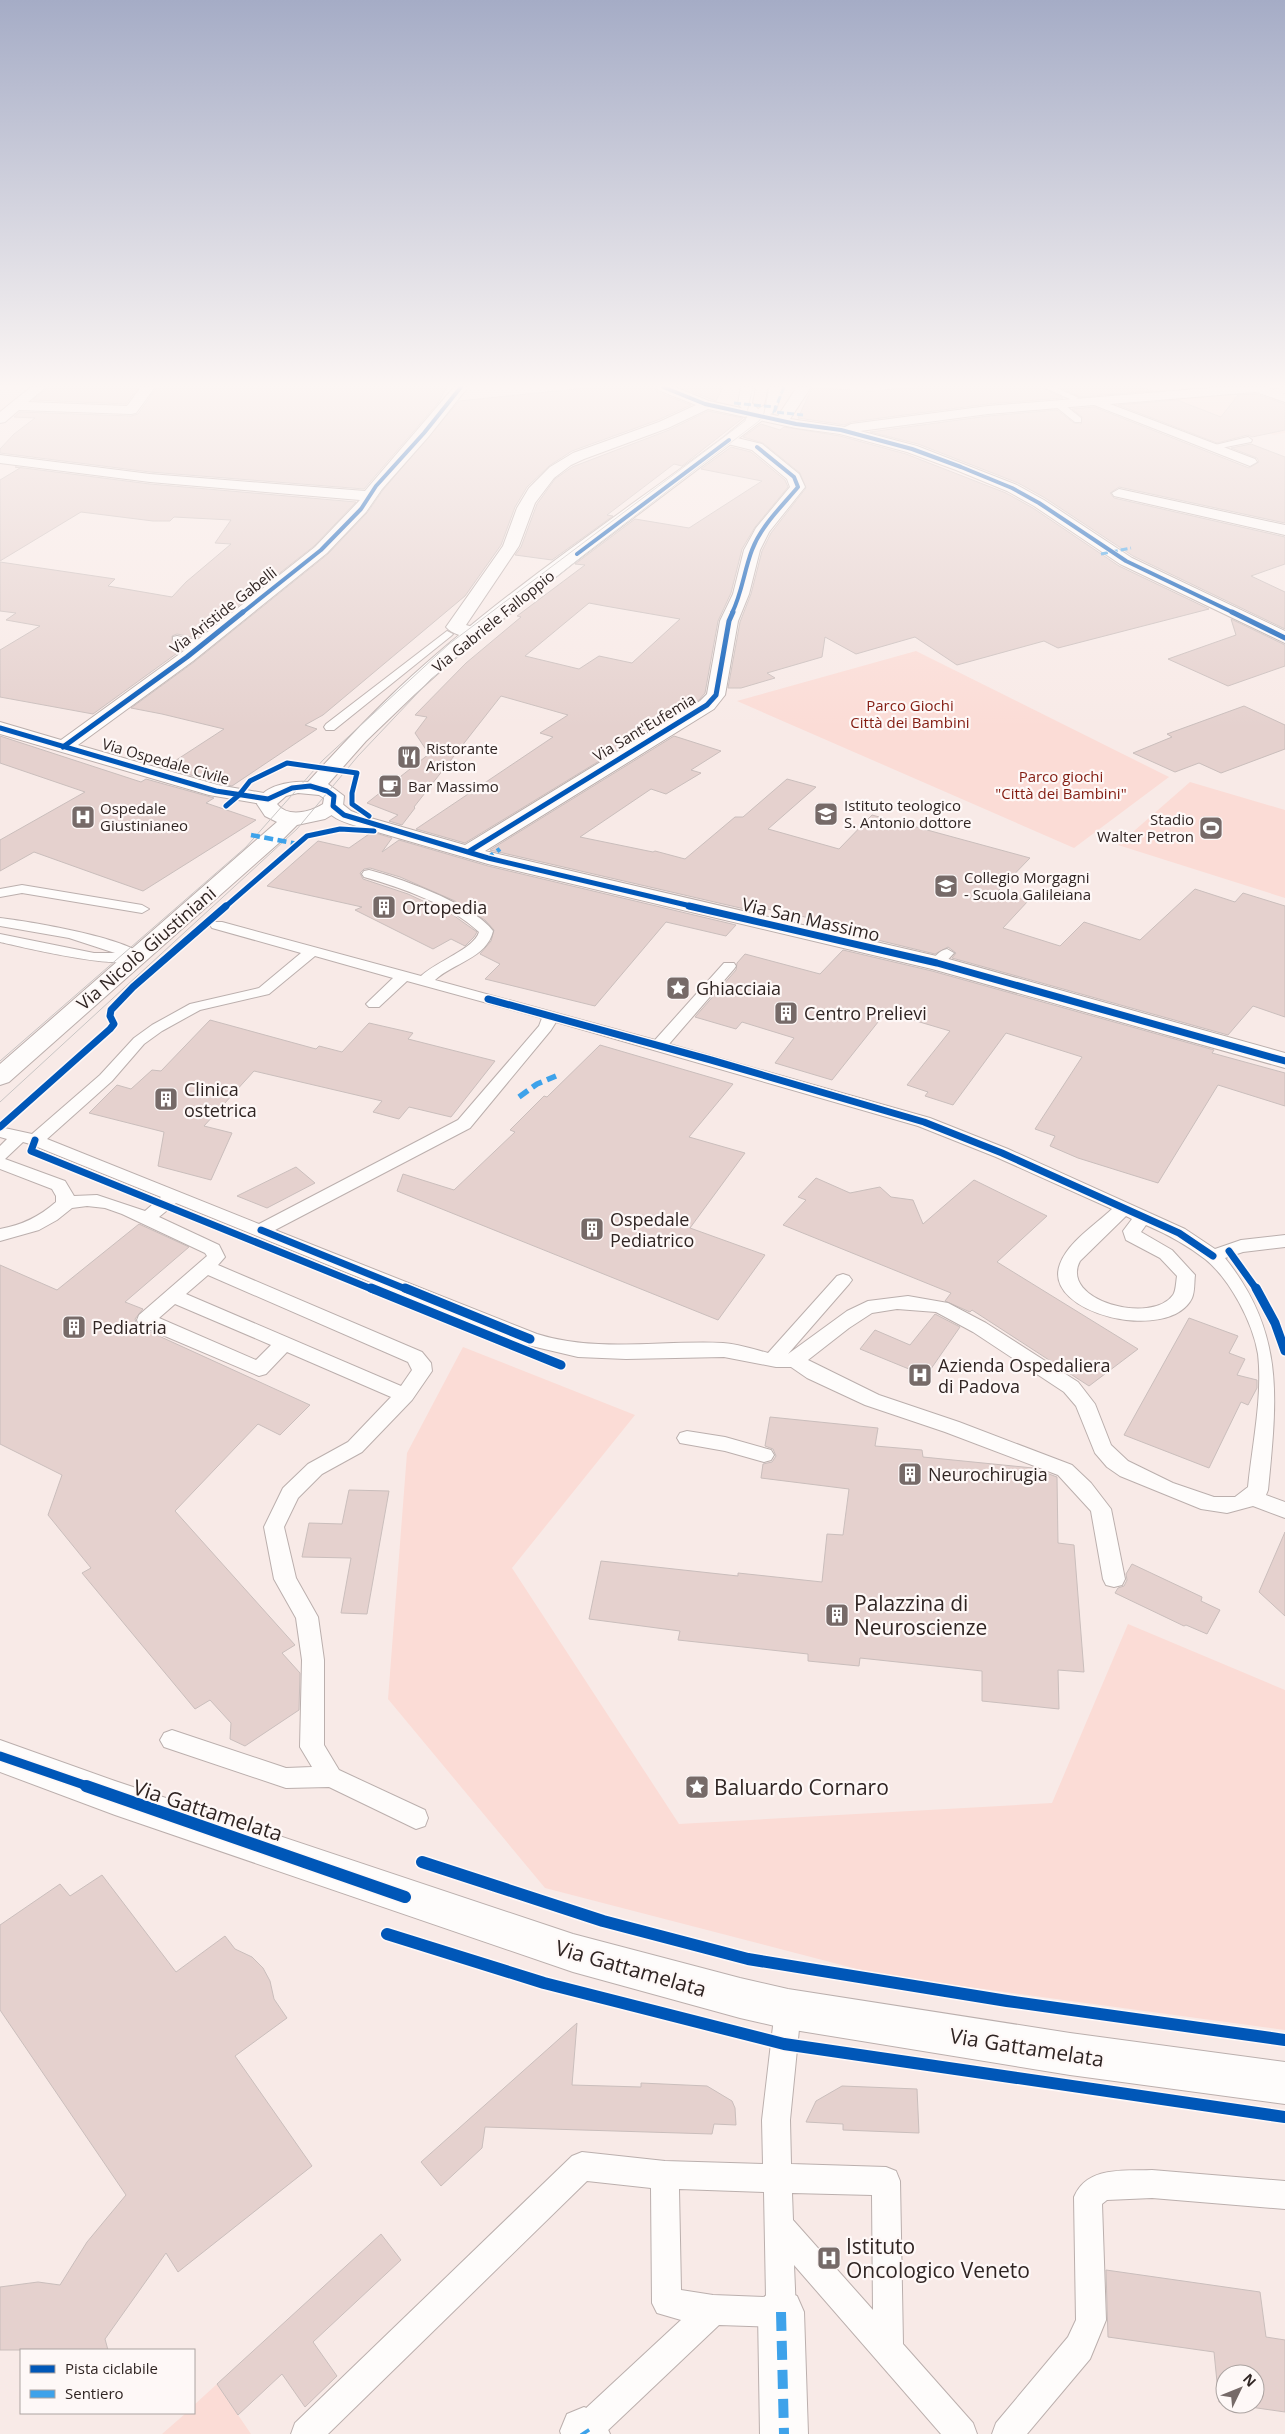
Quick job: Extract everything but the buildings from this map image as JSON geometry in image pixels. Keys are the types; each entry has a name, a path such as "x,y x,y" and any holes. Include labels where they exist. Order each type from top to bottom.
{"street":[{"name":"Via Aristide Gabelli","path":"64,747 202,644 321,550 367,501"},
{"path":"474,633 455,627 477,600 512,544 529,501"},
{"name":"Via Gabriele Falloppio","path":"314,787 377,718 474,633 499,612 648,501"},
{"name":"Via Sant'Eufemia","path":"468,852 707,705 716,695 729,621 741,594 752,550 762,531 787,501"},
{"path":"1035,501 1126,561 1285,638"},
{"path":"1154,501 1285,530"},
{"name":"Via Ospedale Civile","path":"0,728 216,791 268,799"},
{"path":"314,787 330,792 334,796 333,806 321,814 292,818 279,816 270,811 267,804 268,799 287,789 314,787"},
{"name":"Via San Massimo","path":"333,806 344,815 360,821 468,852 650,898 942,958 1285,1061"},
{"name":"Via Nicolò Giustiniani","path":"0,1077 273,838 292,818"},
{"name":"Via Gattamelata","path":"0,1756 114,1798 573,1953 788,2009 1070,2054 1285,2083"},
{"path":"781,2312 784,2434"}],"lane":[{"path":"330,727 447,634"},
{"path":"177,639 202,644"},
{"path":"410,664 435,668"},
{"path":"369,874 389,879 433,899 472,919 486,931 484,938 469,953 443,965 425,981"},
{"path":"0,893 22,889 142,909"},
{"path":"0,914 22,924"},
{"path":"0,922 22,924 110,944 136,956"},
{"path":"217,925 311,952 405,975 924,1122 995,1150 1179,1233 1213,1256 1250,1305 1259,1325 1266,1354 1268,1387 1259,1485 1253,1498"},
{"path":"0,938 94,957 136,956"},
{"path":"0,1154 27,1139 106,1078 139,1041 157,1028 195,1008 264,991 311,952"},
{"path":"658,1046 729,966"},
{"path":"374,1004 405,975"},
{"path":"261,1230 464,1124 546,1027 550,1017"},
{"path":"0,1132 27,1139 175,1195 530,1339 563,1350 586,1353 682,1349 726,1350 773,1359 793,1360 814,1373 872,1400 961,1430 1065,1470 1084,1488 1101,1509 1114,1579"},
{"path":"0,1163 59,1185 66,1196 64,1205"},
{"path":"148,1218 175,1195"},
{"path":"0,1235 16,1232 35,1225 50,1217 64,1205 92,1200 106,1201 148,1218 213,1249 216,1257 146,1320 259,1369 285,1343"},
{"path":"1124,1208 1080,1250 1068,1267 1067,1280 1075,1292 1084,1300 1112,1312 1146,1315 1176,1306 1185,1293 1186,1275 1176,1262 1160,1250 1132,1236 1132,1231 1143,1217"},
{"path":"1213,1256 1240,1246 1285,1241"},
{"path":"206,1267 415,1358 421,1364 422,1371 405,1395 355,1447 315,1469 290,1493 274,1527 285,1578 307,1616 313,1660 310,1709 312,1747 331,1777"},
{"path":"773,1359 843,1280"},
{"path":"172,1296 405,1395"},
{"path":"793,1360 843,1322 867,1308 879,1305 914,1303 944,1308 1070,1386 1089,1408 1107,1455 1125,1469 1210,1504 1233,1505 1253,1498 1285,1510"},
{"path":"687,1438 725,1444 764,1455"},
{"path":"172,1740 286,1778 331,1777 416,1818"},
{"path":"665,2174 667,2303 713,2310 781,2312 776,2120 788,2009"},
{"path":"306,2434 582,2166 665,2174 778,2176 886,2181 888,2350"},
{"path":"1007,2434 1079,2348 1091,2320 1088,2197 1102,2186 1152,2184 1285,2195"},
{"path":"779,2226 962,2434"},
{"path":"584,2433 713,2310"}],"green space":[{"name":"Parco Giochi Città dei Bambini","path":"916,651 1169,777 1074,848 737,701"},
{"name":"Stadio Walter Petron","path":"1190,782 1285,810 1285,898 1118,845"},
{"path":"463,1347 635,1415 512,1568 679,1824 1052,1803 1128,1624 1285,1690 1285,2030 880,1975 545,1888 388,1699 407,1453"},
{"path":"217,2384 251,2434 162,2434 185,2414 195,2414 195,2404"}],"tram line":[{"path":"0,1061 246,847 323,760 449,644 639,501"},
{"path":"0,1102 297,829 358,756 431,679 584,555 655,501"}],"marked path":[{"path":"1101,554 1131,548"},
{"path":"251,835 298,844"},
{"path":"486,859 500,849"},
{"path":"519,1097 537,1084 556,1076"},
{"path":"781,2312 784,2434"}],"cycle path":[{"path":"63,747 187,657 321,550 361,509 366,501"},
{"path":"577,554 648,501"},
{"path":"468,852 707,705 716,695 729,621 741,594 752,550 762,531 787,501"},
{"path":"1035,501 1126,561 1285,638"},
{"path":"0,728 216,791 268,799 283,790 301,786 319,788 334,796 333,806 344,815 488,858 937,963 1285,1061"},
{"path":"226,806 239,795 250,781 287,763 357,773 352,793 352,804 369,816"},
{"path":"0,1127 110,1029 114,1024 110,1016 111,1010 133,987 307,836 340,829 374,831"},
{"path":"488,999 711,1060 924,1122 1002,1153 1179,1233 1213,1256"},
{"path":"35,1140 31,1151 561,1365"},
{"path":"261,1230 530,1339"},
{"path":"1229,1251 1269,1310 1285,1351"},
{"path":"0,1756 405,1897"},
{"path":"422,1862 603,1921 748,1959 1007,2001 1285,2040"},
{"path":"387,1934 544,1983 784,2044 1285,2117"}],"place":[{"name":"Ristorante Ariston","path":"409,757"},
{"name":"Bar Massimo","path":"390,786"},
{"name":"Istituto teologico S. Antonio dottore","path":"826,814"},
{"name":"Ospedale Giustinianeo","path":"83,817"},
{"name":"Stadio Walter Petron","path":"1211,828"},
{"name":"Collegio Morgagni - Scuola Galileiana","path":"946,886"},
{"name":"Ortopedia","path":"384,907"},
{"name":"Ghiacciaia","path":"678,988"},
{"name":"Centro Prelievi","path":"786,1013"},
{"name":"Clinica ostetrica","path":"166,1099"},
{"name":"Ospedale Pediatrico","path":"592,1229"},
{"name":"Pediatria","path":"74,1327"},
{"name":"Azienda Ospedaliera di Padova","path":"920,1375"},
{"name":"Neurochirugia","path":"910,1474"},
{"name":"Palazzina di Neuroscienze","path":"837,1615"},
{"name":"Baluardo Cornaro","path":"697,1787"},
{"name":"Istituto Oncologico Veneto","path":"829,2258"}],"park label":[{"name":"Parco giochi \"Città dei Bambini\"","path":"1061,784"}]}
